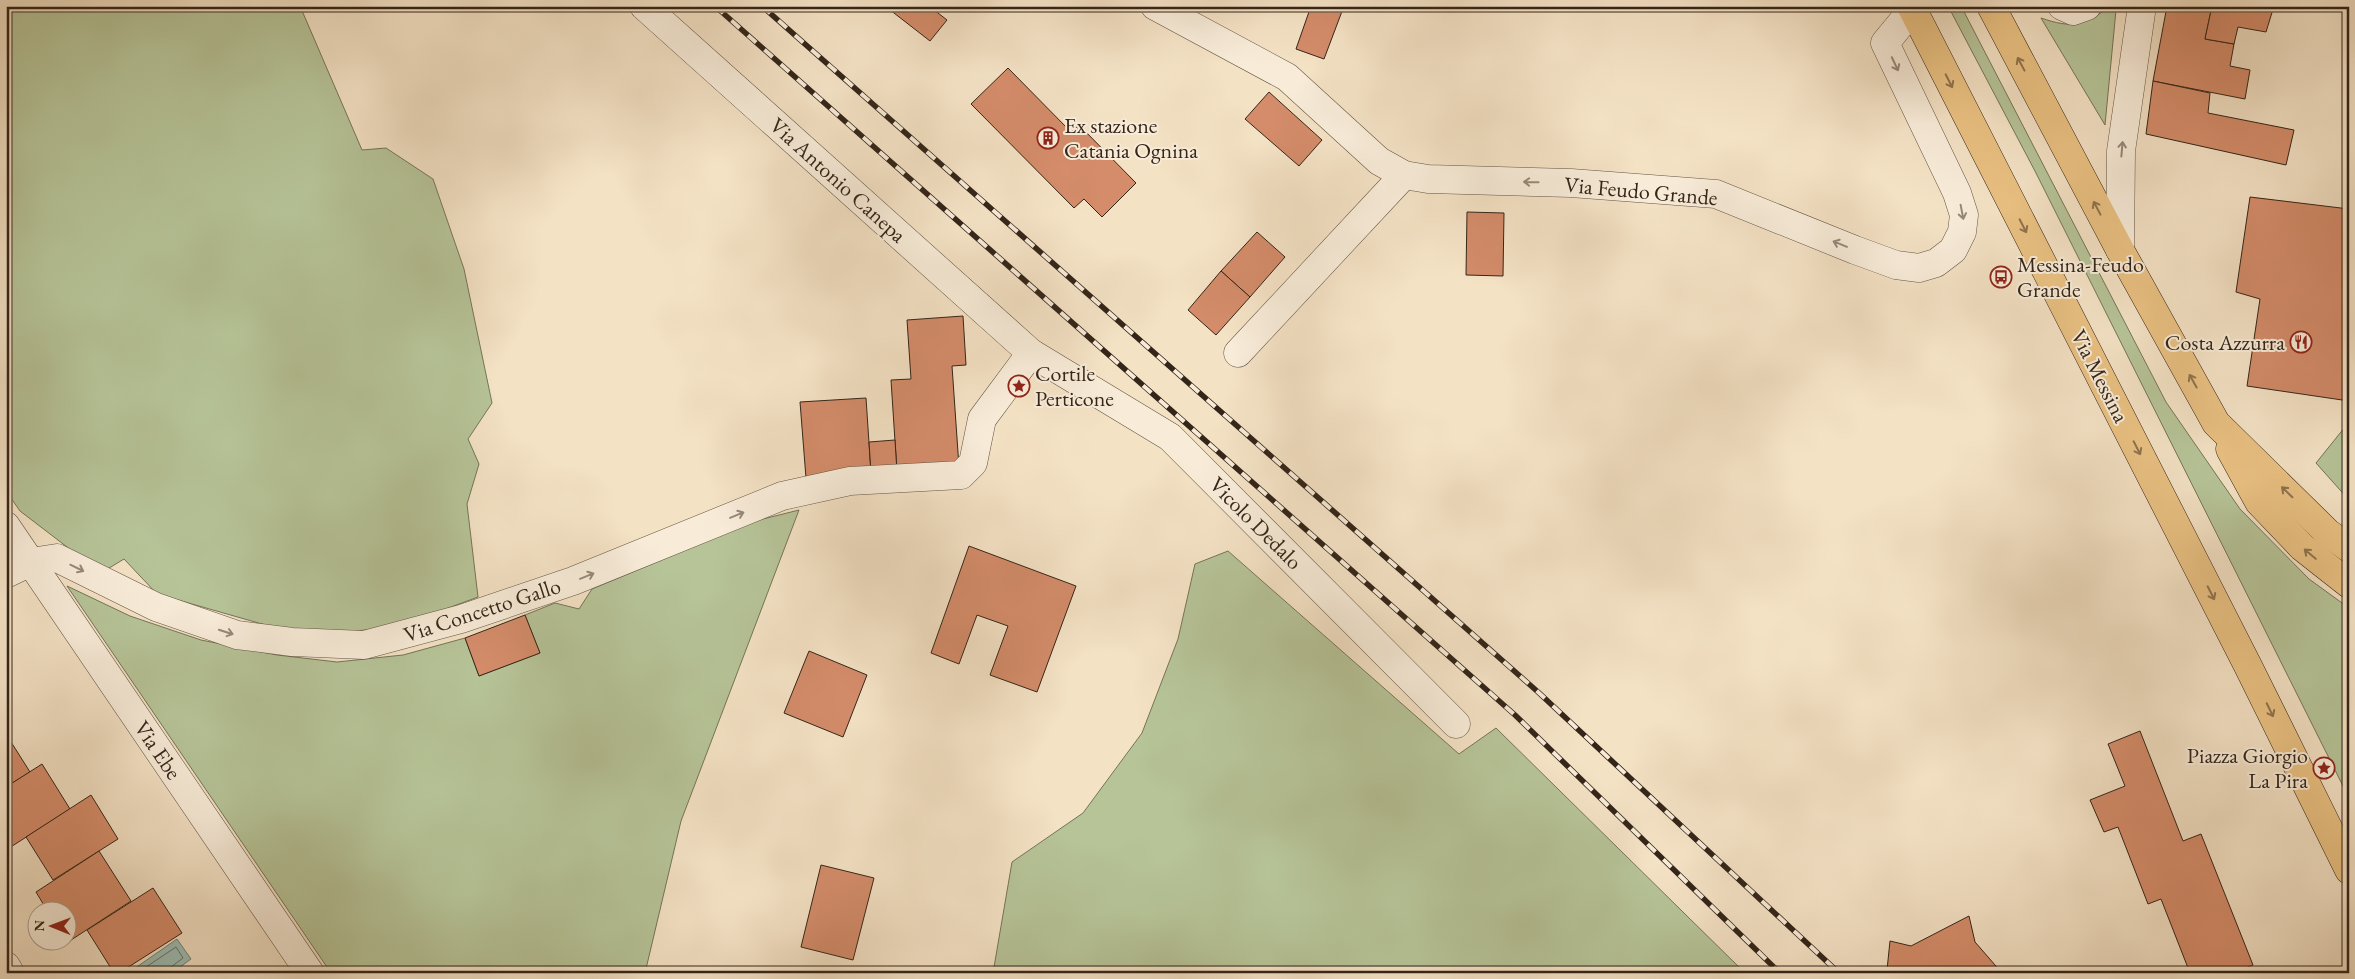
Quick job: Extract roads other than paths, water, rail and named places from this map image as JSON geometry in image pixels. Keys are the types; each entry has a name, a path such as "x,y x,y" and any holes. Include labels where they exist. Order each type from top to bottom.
{"main road":[{"path":"1991,6 2120,250 2259,502 2302,547 2349,584"},
{"name":"Via Messina","path":"1912,8 2248,666 2349,870"},
{"path":"2216,423 2328,533 2349,548"}],"street":[{"name":"Via Antonio Canepa","path":"644,6 1031,353"},
{"name":"Via Feudo Grande","path":"1155,6 1287,77 1379,161 1404,175 1428,179 1571,183 1716,194 1896,265 1919,268 1936,263 1953,250 1962,232 1964,215 1957,192 1885,43 1912,8"},
{"path":"2062,6 2073,11 2087,6"},
{"path":"2120,250 2121,151 2142,6"},
{"path":"1238,353 1404,175"},
{"name":"Via Concetto Gallo","path":"6,574 30,562 57,558 156,607 237,635 292,642 364,645 461,619 573,581 782,496 850,481 961,475 973,463 982,419 1031,353"},
{"name":"Vicolo Dedalo","path":"1031,353 1170,437 1456,724"},
{"name":"Via Ebe","path":"6,526 310,973"},
{"path":"6,966 10,973"}],"water":[{"path":"177,939 191,959 172,973 128,973"}],"railway":[{"path":"715,6 1515,715 1780,973"},
{"path":"762,6 1538,692 1839,973"}],"place":[{"name":"Ex stazione Catania Ognina","path":"1048,138"},
{"name":"Messina-Feudo Grande","path":"2001,277"},
{"name":"Costa Azzurra","path":"2301,342"},
{"name":"Cortile Perticone","path":"1019,386"},
{"name":"Piazza Giorgio La Pira","path":"2324,768"}]}
